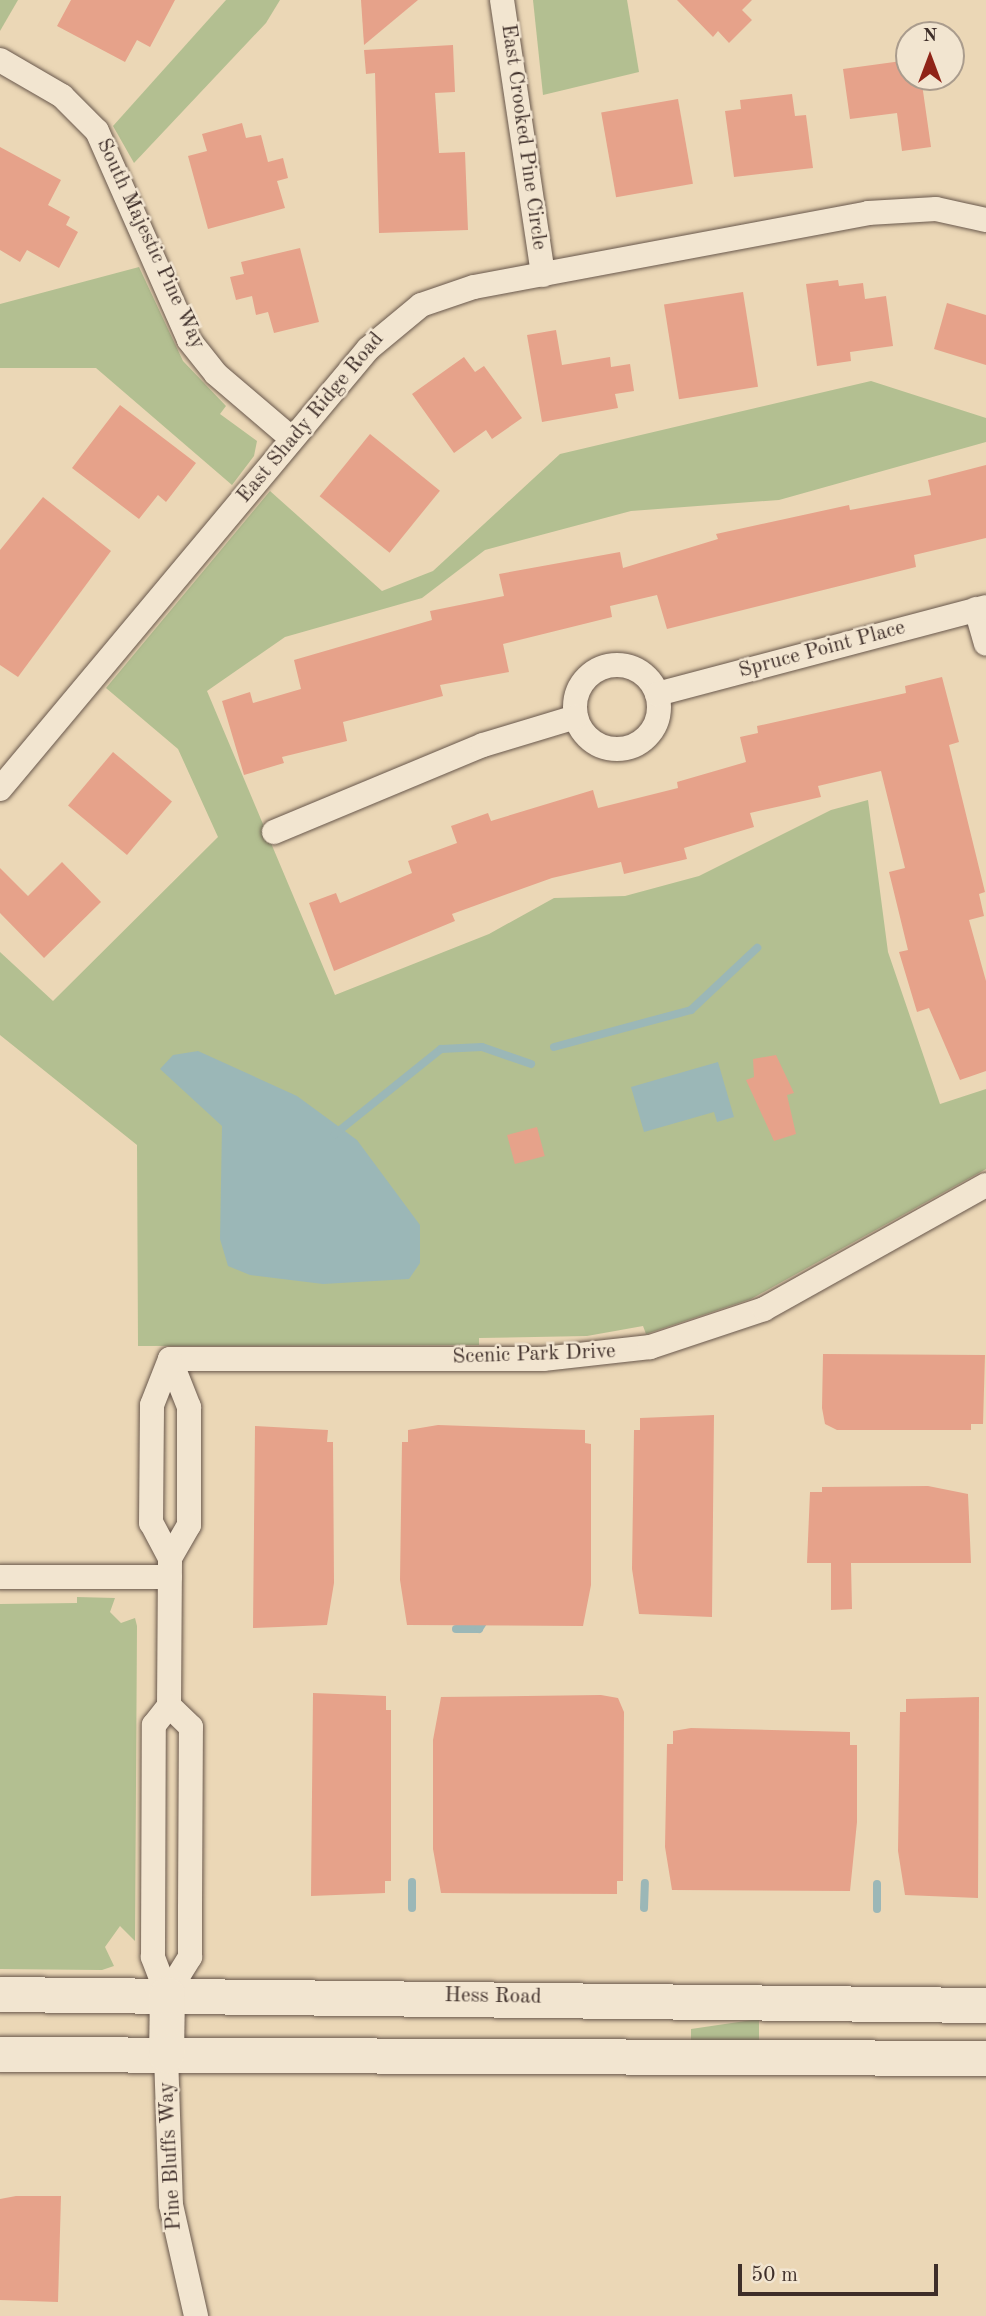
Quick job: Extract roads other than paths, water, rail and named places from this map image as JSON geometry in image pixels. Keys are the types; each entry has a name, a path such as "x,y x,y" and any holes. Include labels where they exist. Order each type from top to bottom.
{"main road":[{"name":"Hess Road","path":"0,1993 986,2005"},
{"name":"Pine Bluffs Way","path":"166,2055 167,1994"},
{"path":"0,2054 986,2058"}],"street":[{"name":"East Crooked Pine Circle","path":"502,0 542,275"},
{"name":"South Majestic Pine Way","path":"0,60 62,96 97,131 189,340 216,374 292,439"},
{"name":"East Shady Ridge Road","path":"0,789 292,439 404,316 445,295 880,211 936,209 986,220"},
{"path":"981,608 986,644"},
{"name":"Spruce Point Place","path":"657,694 981,608"},
{"path":"606,666 637,669 657,694 655,725 632,746 601,746 576,717 580,686 606,666"},
{"path":"274,832 483,745 576,717"},
{"name":"Scenic Park Drive","path":"170,1359 543,1359 650,1347 764,1309 986,1185"},
{"name":"Pine Bluffs Way","path":"170,1359 189,1407 189,1525 170,1567"},
{"name":"Pine Bluffs Way","path":"167,1994 153,1956 154,1725 169,1706 170,1567 151,1523 152,1405 170,1359"},
{"path":"0,1577 170,1567"},
{"path":"167,1994 190,1957 191,1727 169,1706"},
{"name":"Pine Bluffs Way","path":"166,2055 171,2205 196,2316"}],"water":[{"path":"198,1051 297,1096 357,1140 420,1225 420,1263 409,1279 323,1284 250,1275 228,1266 220,1239 222,1126 160,1069 173,1055"},
{"path":"718,1062 734,1117 717,1122 714,1112 644,1132 631,1087"}],"waterway":[{"path":"554,1047 691,1010 757,948"},
{"path":"335,1134 441,1049 482,1047 531,1064"},
{"path":"456,1629 479,1629 487,1616"},
{"path":"412,1882 412,1908"},
{"path":"644,1908 645,1883"},
{"path":"877,1884 877,1909"}]}
